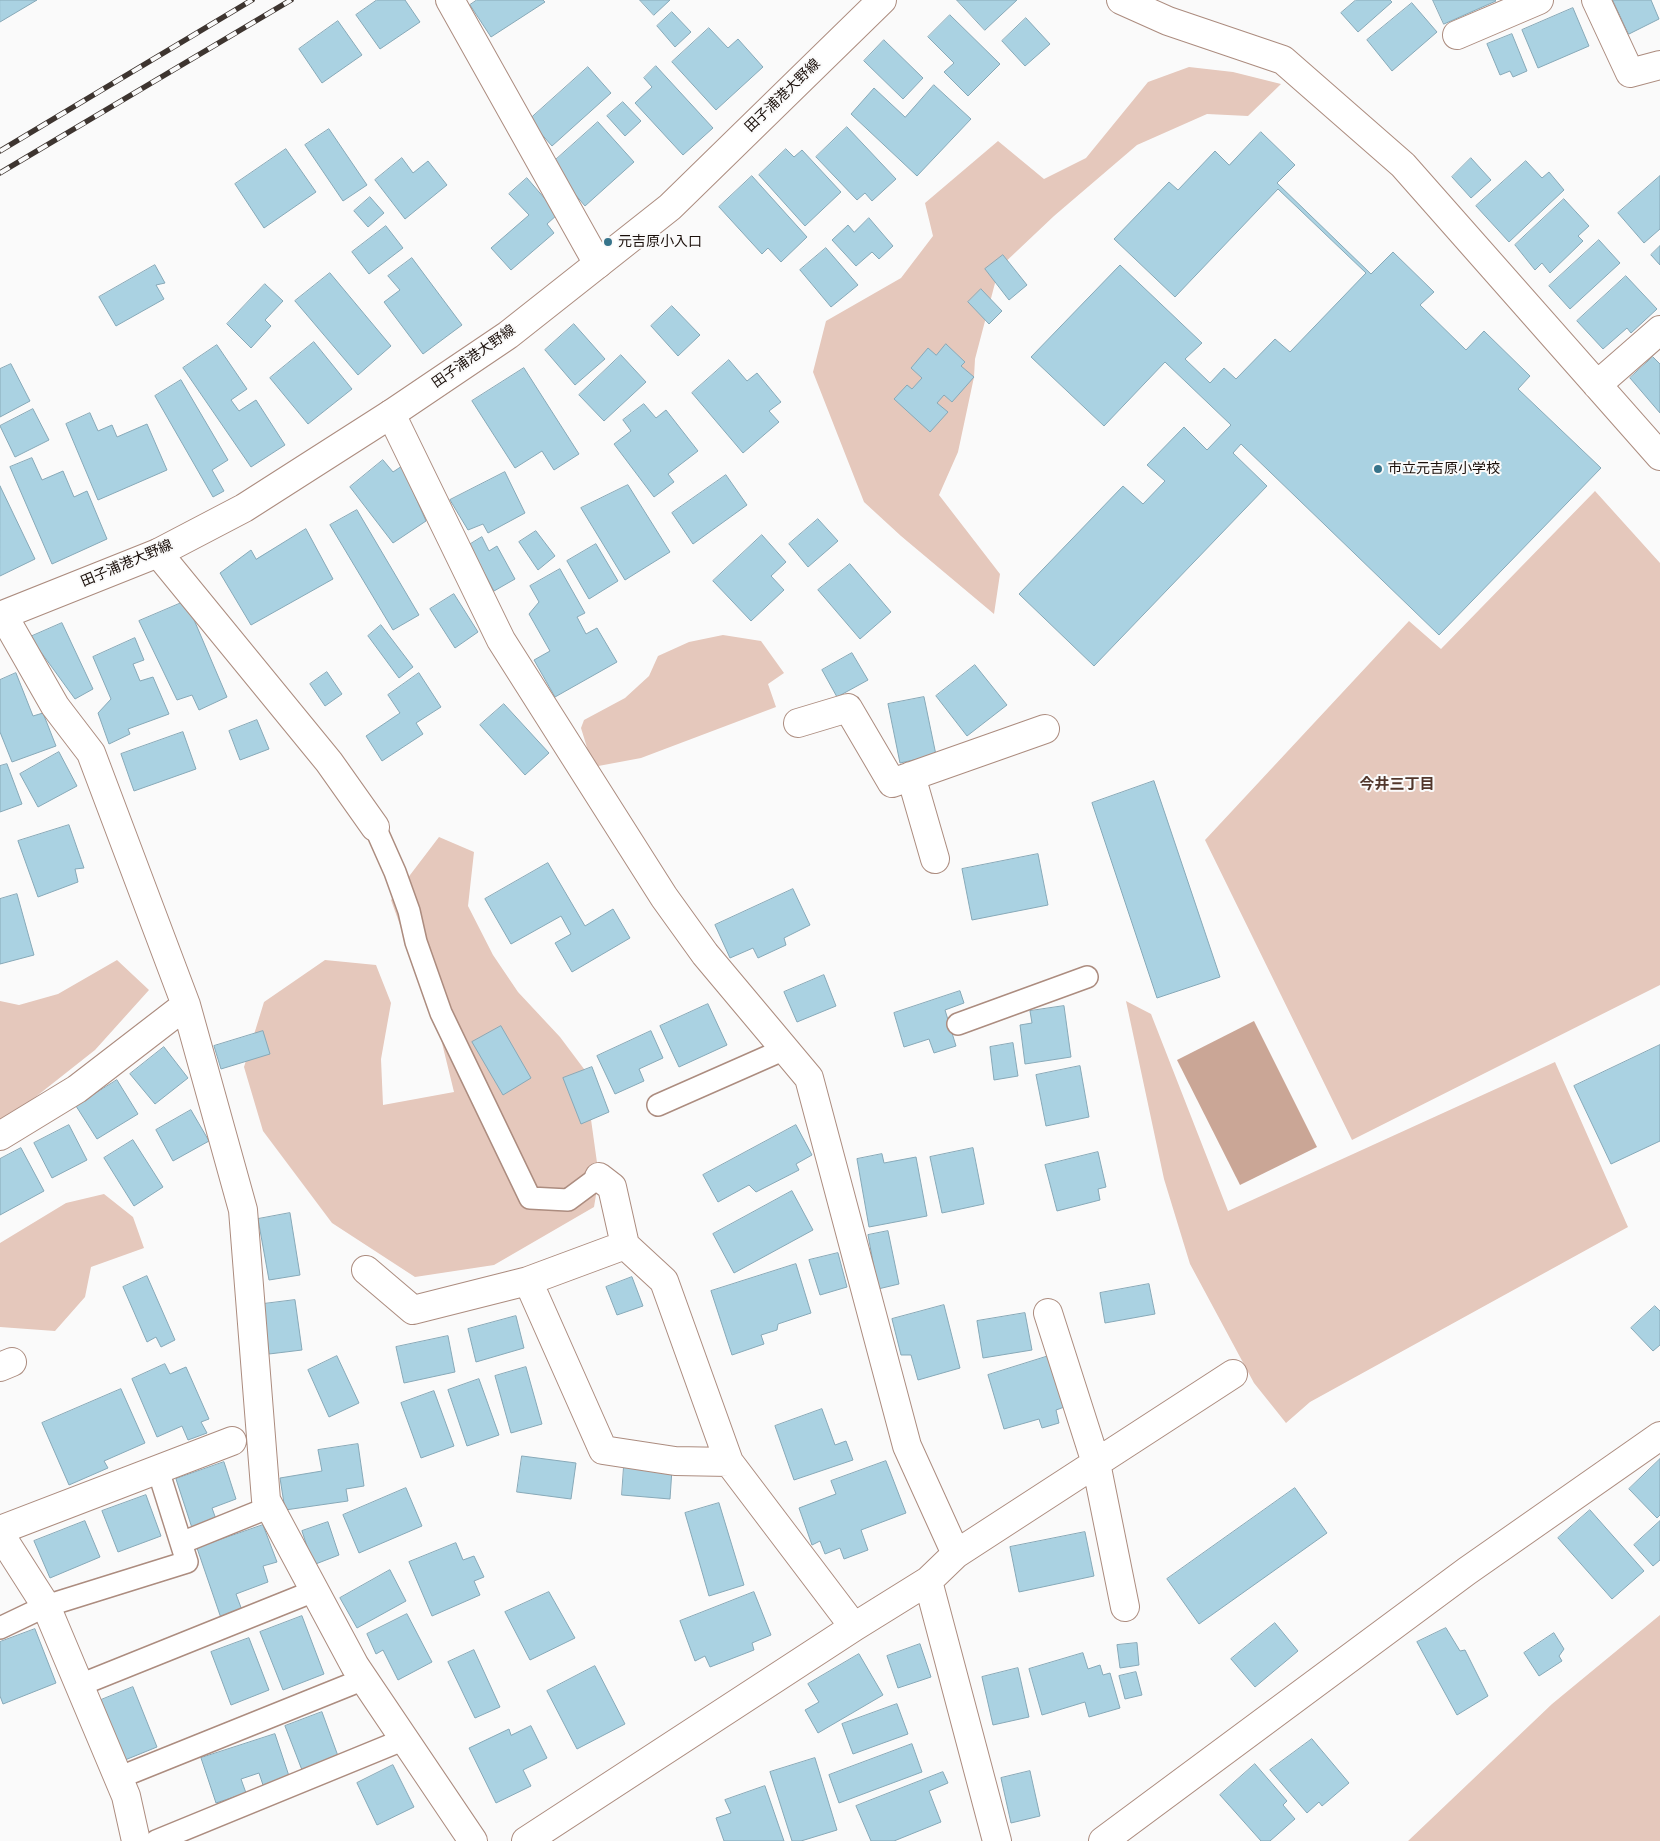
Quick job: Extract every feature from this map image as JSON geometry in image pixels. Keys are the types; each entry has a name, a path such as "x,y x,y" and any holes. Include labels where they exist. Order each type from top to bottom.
{"street":[{"path":"450,0 598,264"},
{"name":"田子浦港大野線","path":"1,616 158,553 244,508 391,414 508,334 670,207 882,0"},
{"path":"1122,0 1168,21 1282,60 1403,165 1660,456"},
{"path":"1457,35 1539,0"},
{"path":"1596,0 1630,74 1660,65"},
{"path":"1597,385 1660,330"},
{"path":"391,414 501,640 664,897 705,954 810,1078 907,1446 956,1554"},
{"path":"158,553 329,762 375,827"},
{"path":"1,616 55,706 92,753 186,1005 243,1210 266,1500 355,1666 472,1841"},
{"path":"798,723 848,708 892,783 1045,729"},
{"path":"911,776 935,859"},
{"path":"0,1136 77,1090 186,1005"},
{"path":"599,1177 612,1187 625,1245 664,1281 729,1462 854,1627"},
{"path":"366,1270 413,1310 528,1281 625,1245"},
{"path":"528,1281 603,1450 674,1461 729,1462"},
{"path":"1048,1313 1096,1463 1125,1607"},
{"path":"526,1841 854,1627 928,1581 956,1554 1233,1374"},
{"path":"1104,1841 1467,1570 1660,1436"},
{"path":"0,1530 232,1441"},
{"path":"0,1534 46,1606 126,1796 136,1841"},
{"path":"928,1581 997,1841"}],"lane":[{"path":"375,827 395,872 409,911 416,942 441,1013 530,1198 568,1200 599,1177"},
{"path":"958,1024 1087,977"},
{"path":"658,1105 785,1049"},
{"path":"0,1628 46,1606 188,1562 158,1470"},
{"path":"181,1543 270,1507"},
{"path":"80,1685 314,1591"},
{"path":"118,1778 364,1679"},
{"path":"156,1841 405,1739"}],"shaded area":[{"path":"1189,67 1233,72 1281,84 1248,116 1207,114 1137,145 1054,216 999,268 975,359 974,377 958,452 939,495 1000,574 994,614 901,536 864,502 813,372 826,321 901,278 933,236 925,203 998,141 1044,179 1086,158 1148,82"},
{"path":"1595,491 1660,563 1660,985 1352,1140 1205,840 1409,621 1441,649"},
{"path":"723,635 761,641 784,673 768,684 776,707 641,758 593,767 581,728 584,720 625,698 649,676 658,656 689,642"},
{"path":"439,837 474,852 468,906 493,955 518,992 560,1037 584,1069 599,1177 594,1207 494,1265 415,1277 332,1223 263,1131 244,1067 264,1002 325,960 376,965 391,1003 381,1059 383,1105 454,1092 441,1039 391,900"},
{"path":"117,960 149,990 95,1050 0,1125 0,1001 19,1005 58,994"},
{"path":"1126,1001 1151,1014 1228,1211 1555,1062 1628,1227 1310,1402 1286,1423 1254,1383 1190,1264 1164,1179"},
{"path":"1254,1021 1317,1147 1240,1185 1177,1060"},
{"path":"104,1194 133,1217 144,1248 91,1267 85,1297 55,1331 0,1327 0,1243 66,1203"},
{"path":"1660,1615 1660,1841 1408,1841 1552,1704"}],"building":[{"path":"0,0 37,0 0,22"},
{"path":"377,0 405,0 420,22 380,49 356,15"},
{"path":"477,0 543,0 545,2 491,37 470,5"},
{"path":"640,0 670,0 654,15"},
{"path":"957,0 1017,0 985,30"},
{"path":"1356,0 1390,0 1392,2 1358,32 1341,13"},
{"path":"1433,0 1495,0 1496,1 1444,24"},
{"path":"1613,0 1651,0 1659,19 1629,34"},
{"path":"1412,3 1437,32 1392,71 1367,40"},
{"path":"1573,8 1589,46 1538,68 1522,30"},
{"path":"672,12 691,32 675,47 657,26"},
{"path":"950,15 1000,64 968,96 944,72 954,63 928,37"},
{"path":"1026,18 1050,44 1025,66 1002,41"},
{"path":"338,21 362,55 322,83 299,49"},
{"path":"709,28 728,48 738,39 763,67 716,110 672,62"},
{"path":"1512,34 1527,71 1513,77 1510,71 1500,75 1487,44"},
{"path":"884,40 923,78 903,99 864,61"},
{"path":"656,66 713,128 683,155 635,103 652,87 644,78"},
{"path":"588,67 611,93 552,146 529,120"},
{"path":"934,85 971,119 917,176 851,114 874,88 905,117"},
{"path":"623,102 641,121 625,136 607,116"},
{"path":"598,122 634,162 585,206 550,165"},
{"path":"847,127 896,179 872,201 865,193 857,200 816,157"},
{"path":"329,129 367,185 343,201 305,145"},
{"path":"1261,132 1295,165 1277,183 1371,274 1393,252 1434,292 1420,305 1466,350 1484,331 1530,376 1518,389 1601,468 1439,635 1241,444 1233,453 1267,486 1094,666 1019,594 1123,486 1143,504 1165,481 1147,465 1184,427 1207,450 1231,425 1165,362 1104,426 1031,357 1120,265 1202,343 1185,359 1210,383 1224,368 1236,379 1275,339 1290,352 1366,273 1278,189 1175,297 1114,239 1169,182 1178,190 1215,151 1229,165"},
{"path":"286,149 316,192 264,228 235,184"},
{"path":"786,149 794,157 802,150 841,192 805,226 759,175"},
{"path":"402,158 413,173 428,161 447,185 405,219 375,180"},
{"path":"1471,158 1491,180 1471,198 1452,177"},
{"path":"1526,161 1542,178 1549,172 1564,190 1509,242 1476,206"},
{"path":"752,176 807,237 781,262 768,248 762,254 719,207"},
{"path":"1660,176 1660,229 1644,243 1618,213"},
{"path":"527,178 558,214 547,224 554,233 511,270 491,248 529,215 509,194"},
{"path":"370,197 384,213 368,227 354,211"},
{"path":"1564,199 1589,226 1578,236 1583,241 1550,273 1542,263 1535,270 1515,245"},
{"path":"869,218 893,246 879,259 872,252 856,266 832,240 848,225 854,232"},
{"path":"386,226 403,248 369,274 352,252"},
{"path":"1599,240 1620,263 1570,309 1549,286"},
{"path":"1660,246 1660,265 1651,255"},
{"path":"826,248 858,285 831,307 800,270"},
{"path":"1003,255 1027,285 1009,300 985,269"},
{"path":"412,258 462,325 423,354 384,302 400,290 388,276"},
{"path":"155,265 165,283 156,285 164,299 116,326 99,297"},
{"path":"330,273 391,346 358,375 295,301"},
{"path":"1626,276 1657,309 1631,333 1627,328 1603,349 1577,321"},
{"path":"265,284 283,301 265,320 271,326 251,348 227,324"},
{"path":"981,289 1002,311 989,324 968,302"},
{"path":"672,306 700,335 678,356 651,326"},
{"path":"574,324 605,359 575,385 545,350"},
{"path":"314,342 352,389 308,424 270,378"},
{"path":"946,344 965,362 961,366 974,377 952,402 944,395 937,403 948,412 930,432 894,399 907,385 912,389 922,378 911,368 928,348 936,355"},
{"path":"217,345 247,389 231,400 239,411 256,400 285,445 251,467 183,368"},
{"path":"621,355 646,382 604,421 579,395"},
{"path":"1653,357 1660,364 1660,413 1630,378"},
{"path":"729,360 747,381 757,373 781,402 769,411 779,422 743,453 692,393"},
{"path":"11,364 30,401 0,417 0,369"},
{"path":"524,368 579,454 554,470 542,451 515,468 472,401"},
{"path":"181,380 228,460 212,470 224,491 213,497 155,396"},
{"path":"644,404 656,418 666,410 698,451 668,474 674,482 654,497 614,444 631,431 623,420"},
{"path":"33,409 49,440 15,457 0,426"},
{"path":"90,413 98,431 112,425 117,437 147,424 167,470 98,500 66,424"},
{"path":"32,458 42,480 63,471 74,497 87,491 107,539 52,564 10,467"},
{"path":"383,460 393,472 402,466 426,521 393,543 350,487"},
{"path":"505,472 525,513 488,533 483,524 468,530 450,500"},
{"path":"726,475 747,505 693,544 672,513"},
{"path":"628,485 670,552 625,580 581,508"},
{"path":"0,486 35,559 0,576"},
{"path":"357,510 419,615 393,630 330,525"},
{"path":"818,519 838,541 808,567 789,544"},
{"path":"306,529 333,579 251,625 220,573 251,550 256,559"},
{"path":"536,531 555,556 538,570 519,542"},
{"path":"762,535 786,562 771,576 784,590 751,621 713,581"},
{"path":"482,537 489,551 497,546 515,579 494,591 469,545"},
{"path":"596,544 618,581 589,599 567,561"},
{"path":"850,564 891,612 860,639 818,590"},
{"path":"560,569 585,613 577,617 586,634 597,628 617,662 555,697 534,660 550,651 529,614 539,602 530,586"},
{"path":"454,594 478,632 455,648 430,609"},
{"path":"186,601 227,697 199,710 192,695 177,700 139,621"},
{"path":"62,623 93,689 75,699 30,637"},
{"path":"381,625 413,667 399,678 368,636"},
{"path":"135,638 144,660 133,664 140,681 153,677 169,714 128,729 130,734 109,744 98,713 111,699 93,657"},
{"path":"852,653 868,680 837,697 822,670"},
{"path":"975,665 1007,705 967,736 936,696"},
{"path":"327,672 342,694 325,706 310,684"},
{"path":"16,673 33,716 43,713 56,746 12,762 0,732 0,680"},
{"path":"419,673 441,707 416,723 423,734 382,761 366,736 400,713 388,695"},
{"path":"924,697 936,755 900,763 888,704"},
{"path":"504,704 549,753 525,775 480,725"},
{"path":"257,720 269,749 240,760 229,731"},
{"path":"183,732 196,769 134,791 121,754"},
{"path":"59,752 77,786 38,807 20,774"},
{"path":"7,764 22,804 0,812 0,766"},
{"path":"1154,781 1220,977 1157,998 1092,803"},
{"path":"69,825 84,868 75,869 78,882 38,897 18,841"},
{"path":"1038,854 1048,905 972,920 962,869"},
{"path":"548,863 585,926 613,909 630,938 572,972 555,943 571,934 561,916 511,944 485,899"},
{"path":"793,889 810,925 784,938 786,945 758,958 753,948 730,958 715,925"},
{"path":"17,894 34,955 0,964 0,899"},
{"path":"824,975 836,1006 797,1022 784,992"},
{"path":"960,991 964,1003 945,1010 956,1046 934,1053 929,1039 904,1047 894,1013"},
{"path":"708,1004 727,1045 679,1067 660,1026"},
{"path":"1064,1006 1071,1057 1025,1064 1020,1025 1032,1023 1030,1011"},
{"path":"501,1026 531,1078 503,1095 472,1042"},
{"path":"263,1031 270,1054 221,1069 214,1046"},
{"path":"651,1031 663,1058 639,1069 644,1081 615,1094 597,1056"},
{"path":"1013,1043 1018,1076 994,1080 990,1047"},
{"path":"1660,1045 1660,1141 1611,1164 1574,1086"},
{"path":"164,1047 188,1078 155,1104 130,1074"},
{"path":"1080,1066 1089,1117 1046,1126 1036,1075"},
{"path":"592,1067 609,1112 581,1124 563,1078"},
{"path":"117,1080 138,1114 97,1139 76,1106"},
{"path":"191,1110 209,1141 173,1161 156,1130"},
{"path":"69,1125 87,1160 52,1178 34,1143"},
{"path":"796,1125 812,1155 796,1164 799,1170 756,1192 749,1185 718,1202 703,1175"},
{"path":"133,1140 163,1187 134,1206 104,1158"},
{"path":"21,1148 44,1191 0,1215 0,1159"},
{"path":"973,1148 984,1204 942,1213 930,1157"},
{"path":"1098,1152 1106,1187 1098,1189 1100,1200 1057,1211 1045,1165"},
{"path":"882,1154 884,1163 916,1157 927,1216 869,1227 857,1159"},
{"path":"792,1191 813,1230 734,1273 713,1234"},
{"path":"290,1213 300,1275 269,1280 258,1219"},
{"path":"888,1231 899,1284 878,1289 868,1235"},
{"path":"838,1253 847,1287 820,1295 809,1260"},
{"path":"796,1264 811,1313 778,1324 777,1330 761,1335 764,1344 732,1355 711,1291"},
{"path":"147,1276 175,1340 161,1347 156,1337 147,1342 123,1287"},
{"path":"632,1277 643,1306 617,1315 606,1287"},
{"path":"1149,1284 1155,1314 1105,1323 1100,1293"},
{"path":"295,1300 302,1350 269,1354 263,1304"},
{"path":"944,1305 960,1368 918,1380 911,1355 901,1355 892,1319"},
{"path":"1655,1306 1660,1311 1660,1345 1653,1351 1631,1328"},
{"path":"1025,1313 1032,1350 983,1358 977,1321"},
{"path":"516,1316 524,1348 476,1362 468,1329"},
{"path":"448,1336 455,1372 404,1383 396,1347"},
{"path":"1052,1355 1067,1406 1056,1410 1059,1423 1042,1428 1039,1419 1004,1429 988,1375"},
{"path":"337,1356 359,1403 329,1417 308,1370"},
{"path":"165,1364 170,1374 186,1367 209,1419 201,1422 207,1433 188,1440 182,1426 157,1437 132,1379"},
{"path":"526,1367 542,1424 511,1433 495,1376"},
{"path":"479,1379 499,1435 467,1446 448,1390"},
{"path":"121,1389 145,1443 104,1461 108,1468 69,1485 42,1423"},
{"path":"434,1391 454,1446 421,1458 401,1403"},
{"path":"822,1409 835,1445 846,1441 853,1460 794,1480 775,1426"},
{"path":"358,1444 364,1486 346,1489 348,1501 285,1510 280,1478 322,1471 318,1450"},
{"path":"522,1456 576,1463 571,1499 517,1492"},
{"path":"1660,1459 1660,1515 1657,1518 1629,1489"},
{"path":"886,1461 906,1513 861,1530 868,1550 844,1559 840,1548 825,1554 820,1541 812,1545 799,1508 836,1494 831,1481"},
{"path":"224,1462 236,1499 212,1508 217,1522 193,1531 176,1479"},
{"path":"624,1466 672,1469 670,1499 622,1495"},
{"path":"406,1488 422,1526 359,1553 343,1515"},
{"path":"1295,1488 1327,1533 1199,1624 1167,1579"},
{"path":"146,1495 161,1536 118,1552 102,1511"},
{"path":"719,1503 744,1585 709,1596 685,1513"},
{"path":"1590,1510 1644,1571 1612,1599 1558,1538"},
{"path":"85,1521 100,1557 50,1578 34,1541"},
{"path":"1660,1521 1660,1560 1653,1566 1634,1545"},
{"path":"328,1522 339,1555 313,1565 302,1531"},
{"path":"263,1525 277,1562 263,1566 268,1582 236,1594 243,1613 222,1621 197,1548"},
{"path":"1085,1532 1094,1576 1019,1592 1010,1547"},
{"path":"456,1543 463,1560 474,1556 484,1577 474,1581 480,1595 432,1616 409,1562"},
{"path":"390,1570 406,1601 357,1628 340,1598"},
{"path":"549,1592 575,1638 530,1660 505,1612"},
{"path":"754,1592 771,1635 752,1643 754,1650 710,1667 705,1656 695,1661 680,1621"},
{"path":"407,1614 432,1662 398,1680 383,1650 376,1654 367,1634"},
{"path":"302,1616 324,1674 283,1690 260,1632"},
{"path":"1275,1623 1298,1651 1255,1687 1231,1659"},
{"path":"1446,1628 1460,1651 1465,1650 1488,1696 1457,1715 1417,1642"},
{"path":"35,1629 56,1683 3,1704 0,1696 0,1642"},
{"path":"1554,1633 1564,1649 1559,1656 1562,1661 1539,1676 1524,1653"},
{"path":"249,1638 269,1690 231,1705 211,1652"},
{"path":"1137,1643 1139,1665 1120,1668 1117,1645"},
{"path":"920,1644 931,1677 898,1688 887,1656"},
{"path":"474,1650 500,1707 475,1718 448,1662"},
{"path":"1083,1653 1088,1669 1100,1665 1103,1675 1110,1673 1120,1708 1089,1717 1085,1702 1042,1715 1029,1669"},
{"path":"859,1654 883,1695 818,1733 805,1710 819,1702 808,1684"},
{"path":"595,1666 625,1724 577,1749 547,1691"},
{"path":"1018,1668 1029,1717 993,1725 982,1677"},
{"path":"1136,1672 1142,1695 1125,1699 1119,1676"},
{"path":"133,1687 157,1747 125,1760 101,1700"},
{"path":"897,1704 908,1734 853,1754 842,1724"},
{"path":"322,1712 338,1756 302,1770 285,1726"},
{"path":"531,1726 547,1758 523,1770 531,1786 496,1803 469,1748 509,1729 511,1735"},
{"path":"275,1734 289,1776 263,1785 259,1773 241,1779 246,1793 216,1803 201,1758"},
{"path":"1312,1739 1349,1783 1322,1806 1319,1802 1307,1813 1270,1770"},
{"path":"912,1744 922,1772 839,1803 829,1775"},
{"path":"815,1758 837,1830 801,1841 792,1841 770,1772"},
{"path":"1255,1764 1287,1801 1283,1805 1295,1819 1270,1841 1261,1841 1220,1795"},
{"path":"393,1765 414,1807 377,1825 357,1783"},
{"path":"1030,1771 1040,1816 1011,1823 1001,1778"},
{"path":"943,1772 948,1783 929,1791 941,1822 894,1841 871,1841 856,1806"},
{"path":"765,1786 784,1841 724,1841 716,1818 731,1813 725,1800"}],"railway":[{"path":"0,151 252,0"},
{"path":"0,173 291,0"}],"place":[{"name":"元吉原小入口","path":"608,242"},
{"name":"市立元吉原小学校","path":"1378,469"}],"district":[{"name":"今井三丁目","path":"1397,785"}]}
